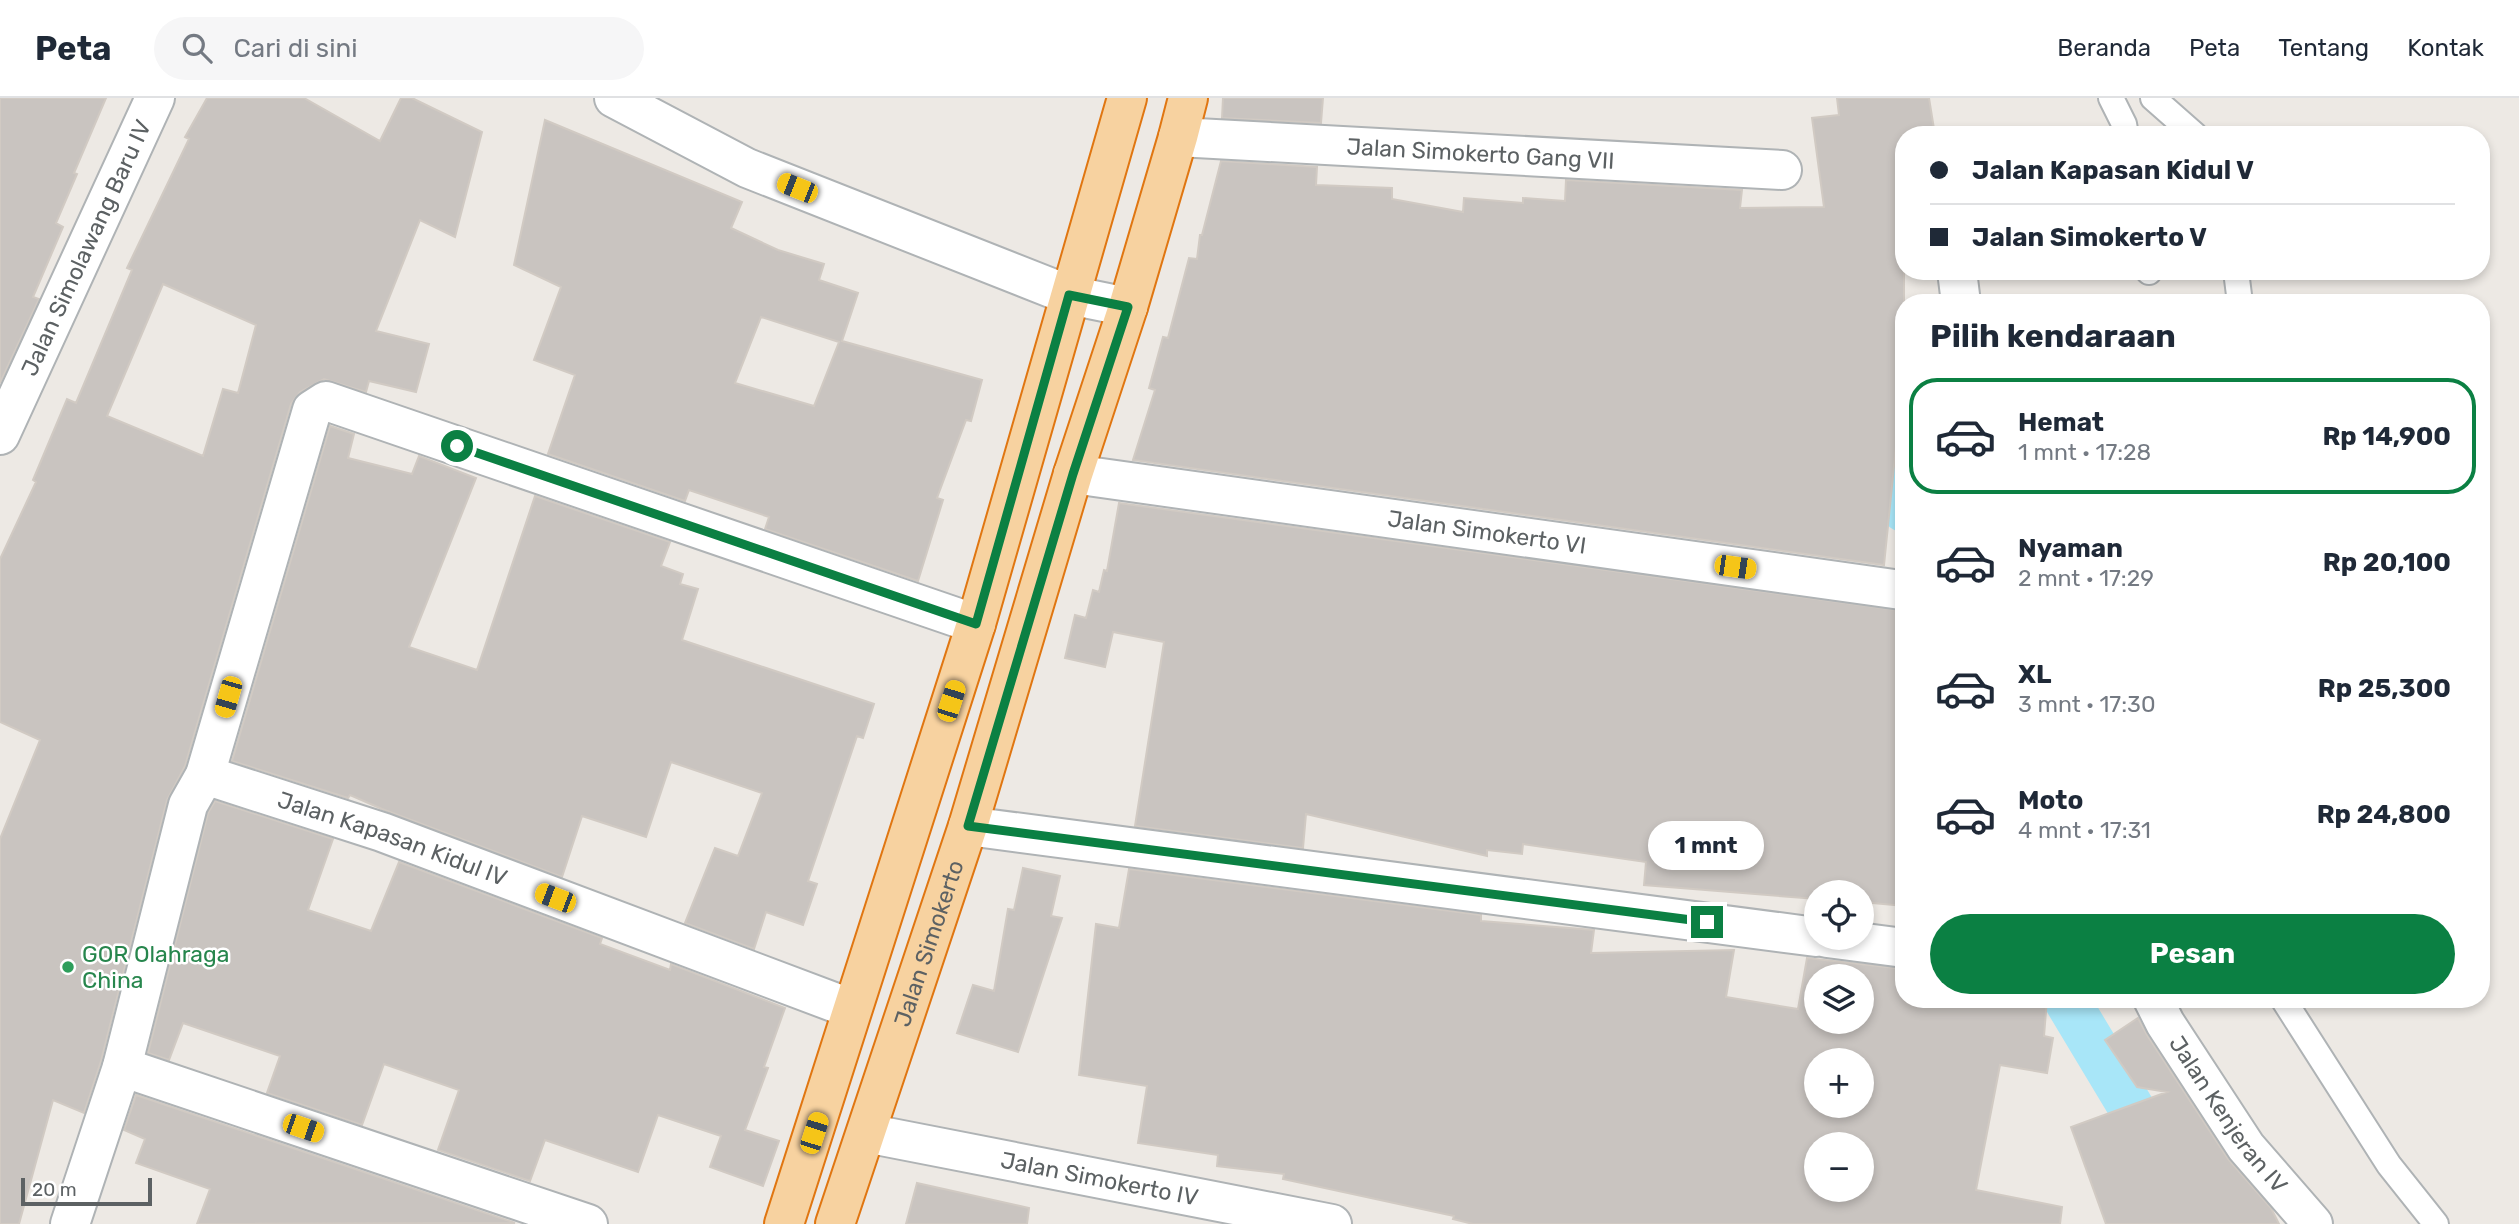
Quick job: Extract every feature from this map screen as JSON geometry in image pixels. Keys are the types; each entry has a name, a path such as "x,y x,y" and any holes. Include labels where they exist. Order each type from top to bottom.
{"highway":[{"path":"784,1224 976,624 1127,98"},
{"name":"Jalan Simokerto","path":"835,1224 968,826 1073,474 1128,307 1188,98"}],"street":[{"name":"Jalan Simolawang Baru IV","path":"0,435 155,98"},
{"path":"614,98 747,168 1069,295 1128,307"},
{"name":"Jalan Simokerto Gang VII","path":"1178,137 1782,170"},
{"path":"70,1224 122,1067 188,805 205,775 312,410 326,401 976,624"},
{"name":"Jalan Simokerto VI","path":"1073,474 1895,589"},
{"name":"Jalan Kapasan Kidul IV","path":"205,775 382,832 852,1009"},
{"path":"968,826 1804,935"},
{"path":"1874,944 1895,947"},
{"name":"Jalan Kenjeran IV","path":"2158,1008 2246,1147 2313,1224"},
{"path":"122,1067 587,1224"},
{"name":"Jalan Simokerto IV","path":"866,1133 1332,1224"}],"lane":[{"path":"2111,98 2124,126"},
{"path":"2153,98 2186,126"},
{"path":"2289,1008 2389,1165 2436,1224"}],"building":[{"path":"0,98 106,98 56,223 63,227 33,297 39,299 0,383"},
{"path":"207,98 304,98 380,141 401,98 412,98 482,132 455,237 420,220 376,331 429,344 416,392 369,381 366,392 324,379 300,392 291,404 185,766 167,800 101,1061 84,1113 53,1100 19,1224 0,1224 0,839 40,740 0,722 0,559 36,482 33,480 67,399 76,403 132,270 127,268 189,139 185,137","holes":["163,284 256,325 238,393 223,389 203,456 107,416"]},
{"path":"1223,98 1323,98 1321,123 1222,118"},
{"path":"1837,98 1929,98 1934,126 1895,126 1895,280 1904,280 1904,294 1895,294 1895,457 1884,565 1133,460 1155,390 1149,388 1163,337 1168,338 1189,258 1197,259 1200,235 1221,161 1317,167 1316,185 1392,188 1392,199 1463,212 1464,198 1523,203 1523,198 1565,201 1566,180 1742,190 1740,208 1824,207 1812,118 1839,115"},
{"path":"545,120 742,202 731,228 778,250 824,264 819,280 858,293 842,341 982,380 971,421 966,420 937,498 943,500 918,581 765,529 769,517 689,490 685,501 548,454 575,375 534,360 561,287 514,265","holes":["761,317 839,342 814,406 735,383"]},
{"path":"330,426 354,434 348,458 412,474 419,456 476,478 409,647 477,670 535,496 670,542 661,566 683,574 680,584 698,589 682,640 874,704 863,738 857,736 808,881 817,884 803,925 766,912 754,949 685,923 715,848 738,856 762,793 671,762 646,837 582,816 562,877 350,795 348,798 232,761"},
{"path":"1119,503 1895,610 1895,905 1874,903 1874,880 1804,880 1804,898 1644,885 1646,862 1523,844 1522,854 1487,850 1487,856 1306,814 1303,848 1135,826 1164,642 1113,632 1105,667 1065,658 1075,615 1086,618 1093,590 1099,592 1104,570 1107,571"},
{"path":"215,801 333,839 308,910 371,931 399,862 602,938 600,944 670,970 671,964 785,1008 764,1067 768,1068 745,1130 779,1141 763,1186 710,1167 721,1136 658,1115 638,1172 545,1140 530,1181 438,1150 459,1090 384,1064 362,1125 267,1093 280,1056 183,1023 169,1060 148,1053 208,813"},
{"path":"1023,868 1060,876 1051,916 1062,918 1018,1052 957,1033 973,985 994,991 1008,909 1014,910"},
{"path":"1129,869 1481,915 1481,921 1594,930 1591,953 1734,950 1726,997 1798,1009 1804,975 1804,1034 1874,1034 1874,966 1895,968 1895,1008 2046,1008 2044,1036 2053,1038 2047,1073 2000,1065 1976,1190 2062,1207 2060,1224 1473,1224 1453,1219 1454,1216 1283,1179 1284,1174 1217,1166 1218,1155 1138,1143 1147,1086 1079,1075 1096,924 1119,928"},
{"path":"1807,958 1860,964 1806,964"},
{"path":"2138,1018 2228,1159 2271,1208 2279,1224 2106,1224 2071,1127 2167,1092 2137,1087 2105,1040"},
{"path":"136,1095 515,1223 197,1224 210,1189 136,1163 145,1139 124,1130"},
{"path":"917,1183 1029,1208 1027,1224 906,1224"}],"waterway":[{"path":"1892,387 1895,445"},
{"path":"2071,1008 2144,1129 2184,1182 2202,1224"}],"place":[{"name":"GOR Olahraga China","path":"68,967"}],"route":[{"path":"457,446 976,624 1069,295 1128,307 1073,474 968,826 1707,922"}]}
